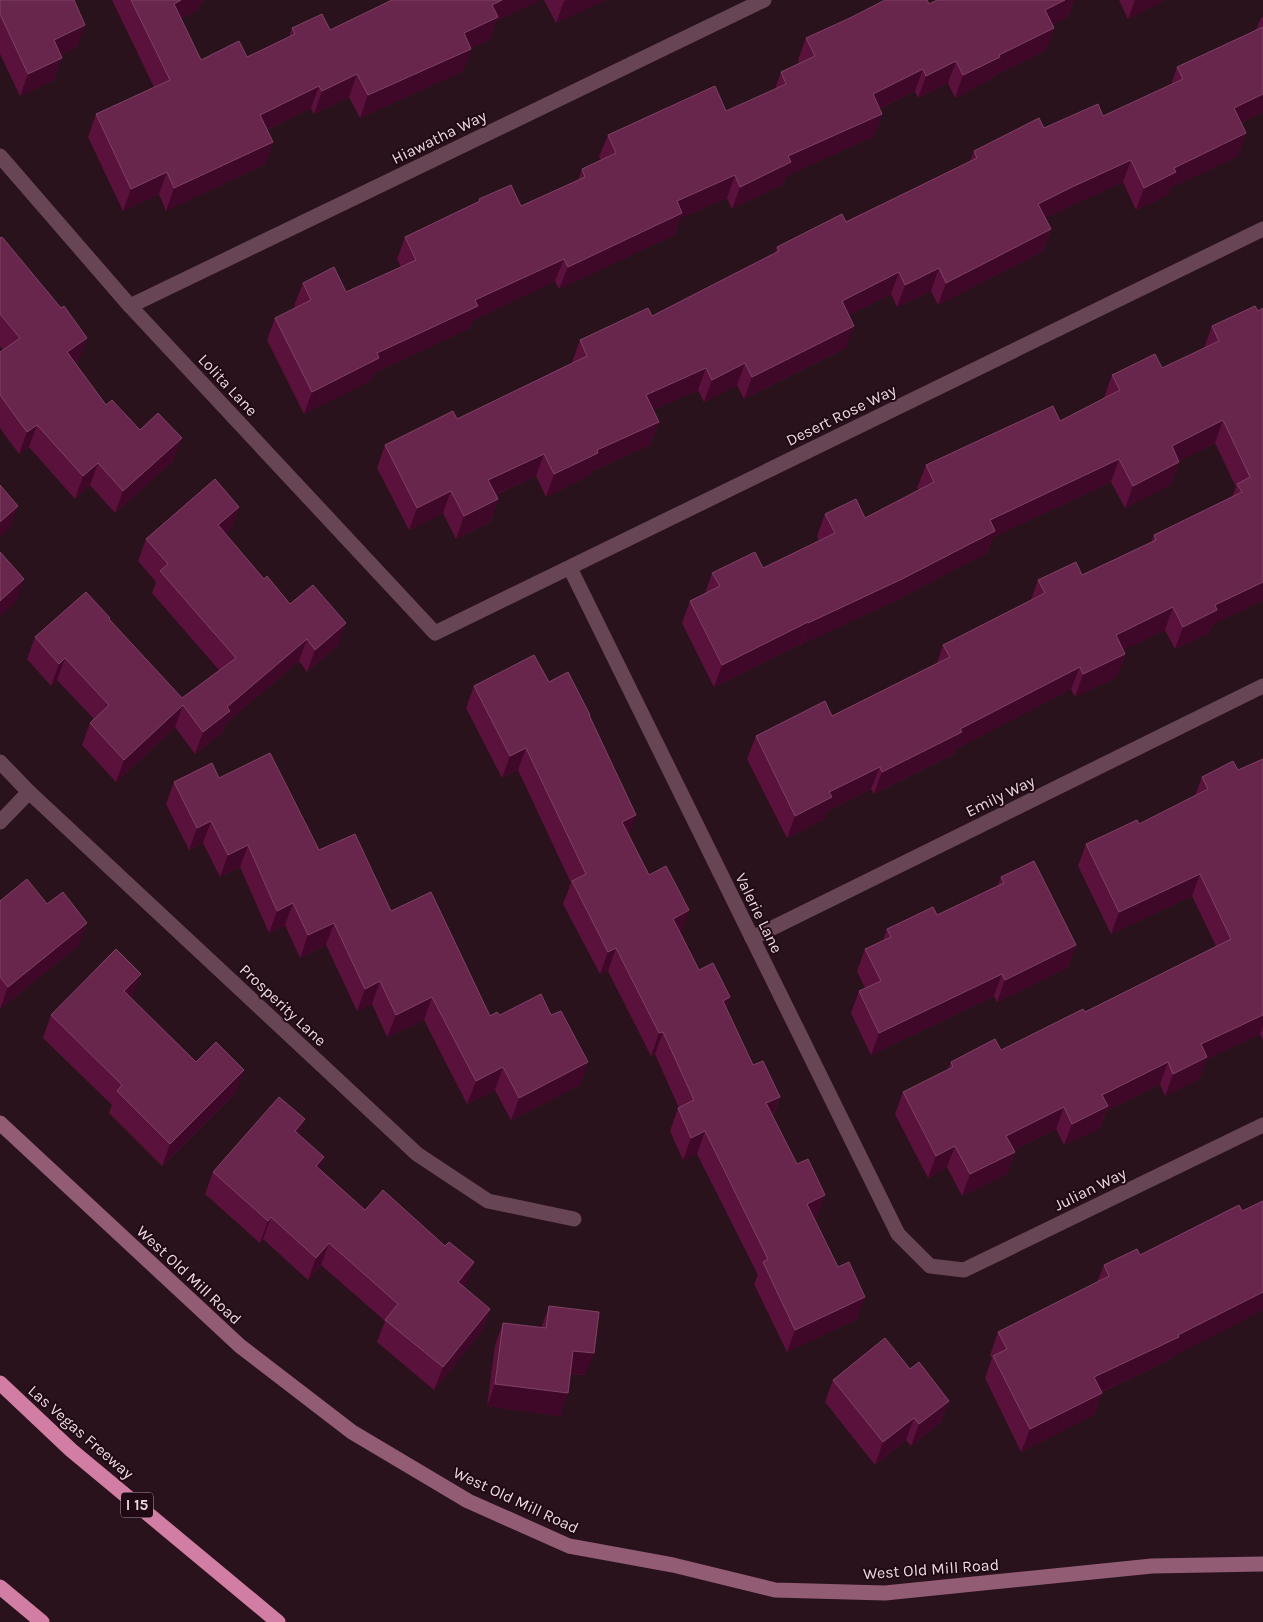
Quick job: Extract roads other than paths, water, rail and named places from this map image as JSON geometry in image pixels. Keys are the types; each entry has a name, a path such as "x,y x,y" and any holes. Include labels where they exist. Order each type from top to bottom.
{"highway":[{"name":"Las Vegas Freeway","path":"0,1384 71,1450 278,1622"},
{"path":"0,1587 42,1622"}],"street":[{"name":"Hiawatha Way","path":"130,306 764,0"},
{"name":"Lolita Lane","path":"0,156 130,306 435,633"},
{"name":"Desert Rose Way","path":"435,633 1263,229"},
{"name":"Valerie Lane","path":"570,568 898,1234 930,1266"},
{"name":"Emily Way","path":"752,938 1263,686"},
{"name":"Prosperity Lane","path":"0,762 29,792 417,1154 488,1201 574,1219"},
{"path":"0,822 29,792"},
{"name":"West Old Mill Road","path":"0,1124 240,1346 352,1432 468,1500 569,1546 673,1566 775,1590 885,1593 1152,1566 1263,1564"},
{"name":"Julian Way","path":"930,1266 964,1270 1263,1125"}]}
